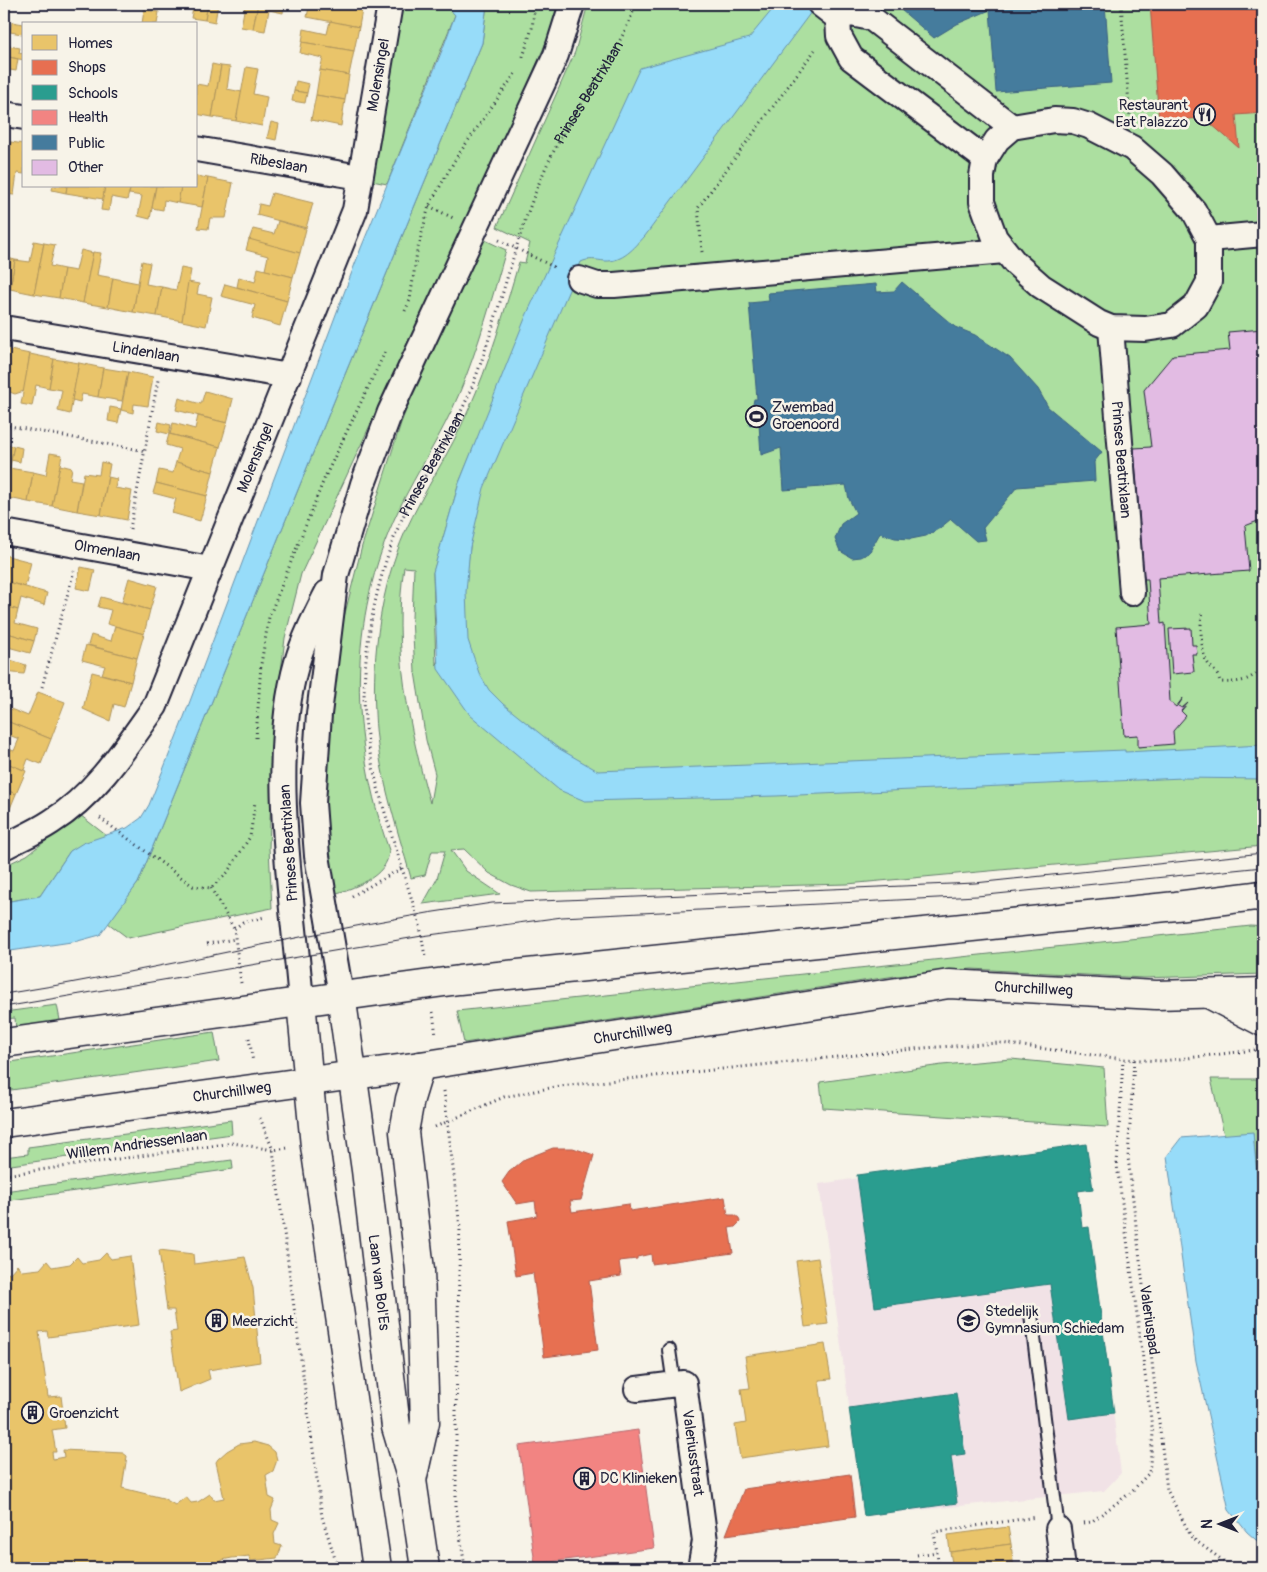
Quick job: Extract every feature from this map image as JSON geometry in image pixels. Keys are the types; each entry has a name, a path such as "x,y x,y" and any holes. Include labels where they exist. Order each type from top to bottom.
{"main road":[{"path":"4,1043 459,980 1261,896"},
{"name":"Churchillweg","path":"4,1123 353,1076 949,984 1156,995 1263,992"},
{"path":"1209,994 1263,1022"},
{"name":"Laan van Bol'Es","path":"341,995 353,1076 396,1427 412,1480 425,1568"},
{"path":"301,1002 315,1146 377,1568"},
{"path":"412,1480 424,1422 420,1270 404,1132 410,1099 420,1066"}],"street":[{"name":"Molensingel","path":"4,847 58,817 78,801 122,754 155,706 355,210 390,4"},
{"name":"Prinses Beatrixlaan","path":"301,1002 285,797 286,746 290,696 303,645 336,575 363,484 390,412 556,55 572,4"},
{"path":"829,10 871,18 1012,127"},
{"path":"829,10 839,36 851,58 985,160"},
{"path":"4,114 22,117"},
{"path":"1054,120 1073,121 1108,134 1132,148 1162,174 1194,211 1209,239 1209,282 1196,306 1172,325 1145,330 1111,328 1078,312 1058,299 1028,275 1004,251 989,226 982,202 982,176 985,160 997,140 1012,127 1054,120"},
{"name":"Ribeslaan","path":"198,149 360,177"},
{"path":"1209,239 1263,234"},
{"path":"579,279 590,284 604,286 1004,251"},
{"name":"Lindenlaan","path":"4,328 289,376"},
{"name":"Prinses Beatrixlaan","path":"1111,328 1132,593"},
{"name":"Olmenlaan","path":"4,532 210,569"},
{"name":"Prinses Beatrixlaan","path":"336,575 318,714 313,786 315,840 341,995"},
{"name":"Valeriusstraat","path":"674,1385 684,1383 705,1540 700,1568"},
{"path":"638,1389 674,1385"},
{"path":"1057,1522 1063,1568"}],"lane":[{"path":"1030,1314 1057,1522"},
{"path":"670,1350 674,1385"}],"path":[{"name":"Prinses Beatrixlaan","path":"325,904 362,892 402,868 373,766 364,710 366,672 375,606 383,569 396,532 456,422 475,378 516,248 546,166 565,130 608,64 636,4"},
{"path":"1121,4 1132,148"},
{"path":"704,277 698,208 829,10"},
{"path":"516,248 548,264"},
{"path":"126,554 162,355"},
{"path":"4,425 145,451"},
{"path":"42,687 81,546"},
{"path":"1202,614 1200,624 1205,660 1218,674 1220,682 1236,683 1255,677 1263,666"},
{"path":"100,819 163,865"},
{"path":"211,888 234,929 260,1124 273,1150 322,1517 338,1568"},
{"name":"Prinses Beatrixlaan","path":"234,929 242,922 294,910"},
{"path":"207,944 235,939"},
{"path":"465,1568 456,1507 460,1228 448,1123 504,1097 560,1086 923,1048 1000,1043 1123,1059 1162,1061 1263,1049"},
{"name":"Valeriuspad","path":"937,1552 934,1532 1057,1522 1091,1522 1130,1493 1149,1473 1154,1434 1117,1165 1123,1059"},
{"path":"1134,1060 1128,1157 1167,1490 1192,1538 1232,1568"},
{"name":"Willem Andriessenlaan","path":"4,1175 233,1143 273,1150"},
{"path":"917,1555 937,1552 939,1568"}],"shaded area":[{"name":"Stedelijk Gymnasium Schiedam","path":"1086,1144 1093,1189 1078,1192 1082,1227 1089,1227 1121,1473 1104,1491 864,1516 819,1184"}],"green space":[{"path":"402,4 445,4 455,15 387,184 372,181"},
{"path":"487,4 558,4 556,19 526,89 301,574 285,638 273,739 269,848 272,908 128,938 108,923 138,883 482,43"},
{"path":"588,4 1263,4 1263,846 847,884 531,892 511,885 489,873 464,849 451,850 466,871 500,894 423,904 437,879 445,851 432,851 425,875 411,878 388,796 379,755 374,690 377,644 384,597 405,532 468,411 490,356 519,262 525,263 530,243 497,227 575,52","holes":["495,396 466,581 436,665 433,573 459,483","404,567 414,568 412,618 415,672 426,740 435,774 430,803 409,716 401,656 401,596"]},
{"path":"483,239 506,250 490,305 459,394 398,511 381,553 369,595 362,637 359,680 361,723 376,808 389,850 387,859 383,868 376,875 358,885 330,895 320,777 341,629 362,546 401,423 417,382"},
{"path":"80,815 107,836 70,851 40,896 4,902 4,866 27,855"},
{"path":"1251,926 1263,927 1263,974 1144,978 972,969 895,976 464,1043 457,1011"},
{"path":"57,1005 61,1025 16,1030 15,1018 4,1019 4,1012"},
{"path":"214,1032 219,1061 4,1091 4,1063"},
{"path":"1011,1059 1104,1068 1108,1127 823,1108 820,1082 942,1065"},
{"path":"1211,1079 1263,1079 1263,1240 1253,1133 1224,1135"},
{"path":"231,1120 232,1134 4,1166 4,1157 28,1154 28,1147"},
{"path":"232,1160 233,1169 4,1201 4,1191"}],"water":[{"path":"445,4 487,4 482,43 138,883 100,935 78,941 4,952 4,902 40,896 70,851 83,843 127,828 141,818 149,805 361,248 443,48 455,15"},
{"path":"777,4 817,4 641,241 623,257 611,261 590,260 581,262 484,488 470,547 466,592 468,640 479,673 489,690 503,704 558,748 598,771 1125,750 1125,752 1263,745 1263,779 1183,778 776,796 585,801 559,790 470,715 438,669 433,572 459,483 526,316 640,68 749,38"},
{"path":"1253,1132 1263,1240 1263,1546 1247,1532 1229,1510 1196,1361 1167,1156 1181,1138"}],"building: Homes":[{"path":"194,4 208,4 205,20 191,18"},
{"path":"208,4 218,4 215,22 205,20"},
{"path":"236,4 258,4 253,29 241,27 245,5"},
{"path":"258,4 284,4 283,13 269,10 265,31 253,29"},
{"path":"333,4 363,4 359,27 307,17 309,7 332,9"},
{"path":"144,10 159,12 157,22 142,22"},
{"path":"330,21 359,27 354,51 302,42 304,29 327,34"},
{"path":"12,22 22,24 22,34 10,32"},
{"path":"302,42 354,51 349,75 320,70 323,58 300,53"},
{"path":"4,45 20,48 19,53 22,54 22,60 4,56"},
{"path":"4,56 18,59 16,71 10,70 8,83 4,82"},
{"path":"212,64 221,66 212,117 198,114 198,84 208,86"},
{"path":"221,66 230,67 227,89 242,92 236,121 212,117"},
{"path":"246,67 258,69 253,94 267,97 262,126 236,121"},
{"path":"320,70 349,75 345,100 316,95"},
{"path":"296,81 309,84 307,93 294,91"},
{"path":"294,91 307,93 305,103 292,101"},
{"path":"316,95 345,100 341,126 311,120"},
{"path":"271,122 279,124 276,140 267,138"},
{"path":"4,140 11,142 4,183"},
{"path":"11,142 22,144 22,174 17,173 14,195 4,194"},
{"path":"198,176 208,178 202,207 178,203 181,188 198,188"},
{"path":"208,178 233,183 226,218 210,218 208,229 198,228"},
{"path":"52,188 67,188 66,193 52,190"},
{"path":"67,188 105,188 103,199 66,193"},
{"path":"105,188 130,188 127,200 111,197 109,211 101,210"},
{"path":"130,188 156,188 150,219 138,216 142,196 129,194"},
{"path":"156,188 181,188 178,203 164,200 163,210 152,208"},
{"path":"272,193 313,203 306,228 257,215 259,204 268,206"},
{"path":"278,221 306,229 300,253 249,240 253,229 274,234"},
{"path":"249,239 300,253 293,277 265,270 268,256 246,250"},
{"path":"34,241 44,243 34,294 10,289 15,260 30,262"},
{"path":"44,243 55,245 50,266 64,269 59,298 34,294"},
{"path":"81,250 93,253 83,303 59,298 64,269 76,271"},
{"path":"93,252 101,253 97,275 113,278 108,307 83,303"},
{"path":"4,257 15,260 10,289 4,288"},
{"path":"142,261 150,263 146,284 162,287 157,316 133,312"},
{"path":"181,268 191,270 182,321 157,316 162,287 176,290"},
{"path":"258,268 293,277 287,301 237,287 239,277 255,282"},
{"path":"113,278 138,283 133,312 108,307"},
{"path":"188,282 199,284 197,294 212,297 206,326 182,321"},
{"path":"225,284 287,301 280,326 252,318 255,305 221,296"},
{"path":"5,349 30,354 24,391 15,394 4,390"},
{"path":"30,354 54,359 49,388 36,385 32,406 21,404"},
{"path":"54,359 79,363 70,414 58,411 62,390 49,388"},
{"path":"79,363 103,368 98,397 82,394 80,402 72,400"},
{"path":"103,368 128,372 122,401 98,397"},
{"path":"128,372 153,377 148,406 134,404 133,413 121,410"},
{"path":"205,391 233,399 227,423 176,410 179,398 201,404"},
{"path":"110,407 121,409 118,423 108,421"},
{"path":"198,416 227,423 220,447 170,434 173,423 195,429"},
{"path":"159,422 171,425 169,434 157,431"},
{"path":"169,434 220,447 213,472 176,462 180,449 166,445"},
{"path":"4,444 14,446 4,497"},
{"path":"14,446 22,448 20,462 11,460"},
{"path":"50,453 62,455 52,506 28,502 33,472 46,475"},
{"path":"101,462 110,464 101,515 77,511 84,473 99,475"},
{"path":"176,462 213,472 207,496 156,483 159,470 173,473"},
{"path":"60,465 72,468 70,479 82,481 77,511 52,506"},
{"path":"9,468 33,472 28,502 4,497"},
{"path":"108,477 117,479 115,488 132,491 127,520 101,515"},
{"path":"156,483 207,496 200,521 172,513 176,499 153,493"},
{"path":"4,555 31,562 25,587 4,581"},
{"path":"81,567 95,570 90,591 76,588"},
{"path":"129,578 157,586 150,610 122,602"},
{"path":"4,581 47,593 44,605 21,598 18,610 4,606"},
{"path":"101,597 150,610 144,634 107,624 111,610 98,607"},
{"path":"4,606 18,610 15,623 37,629 34,641 4,632"},
{"path":"115,626 144,634 137,658 88,645 91,635 111,641"},
{"path":"4,632 34,641 30,653 8,647 4,658"},
{"path":"86,645 137,658 131,682 102,674 105,666 82,660"},
{"path":"4,658 26,665 24,674 4,672"},
{"path":"92,672 131,682 124,707 114,704 110,721 83,709"},
{"path":"38,692 65,702 51,739 4,720 8,708 28,716"},
{"path":"4,720 51,739 41,764 28,759 24,770 4,762 4,747 14,751 19,739 4,733"},
{"path":"4,762 26,771 16,794 4,789"},
{"path":"4,789 16,794 6,818 4,817"},
{"name":"Meerzicht","path":"159,1250 193,1254 194,1264 245,1257 253,1288 260,1362 208,1370 210,1379 179,1392 170,1332 177,1331 174,1310 167,1310"},
{"name":"Groenzicht","path":"106,1253 111,1259 130,1256 139,1325 48,1337 47,1331 39,1332 48,1397 61,1396 65,1428 52,1430 56,1452 52,1452 53,1459 64,1457 63,1450 123,1453 127,1456 122,1488 163,1498 175,1505 186,1497 191,1503 198,1502 210,1494 214,1500 224,1498 216,1462 218,1459 239,1444 254,1442 268,1446 275,1452 277,1460 273,1471 266,1475 269,1497 275,1500 271,1510 272,1520 279,1523 274,1534 275,1544 282,1546 277,1558 250,1561 249,1556 232,1558 222,1560 220,1566 209,1562 199,1563 197,1568 186,1565 176,1566 175,1568 4,1568 4,1274 10,1273 17,1265 22,1271 40,1269 47,1261 52,1267 70,1264 77,1257 82,1263 99,1260"},
{"path":"818,1258 828,1324 805,1327 796,1261"},
{"path":"825,1344 831,1379 819,1380 828,1446 740,1458 735,1425 746,1423 741,1389 750,1388 745,1356"},
{"path":"1008,1527 1011,1544 950,1552 948,1535"},
{"path":"1011,1544 1013,1561 953,1568 950,1552"},
{"path":"1013,1561 1014,1568 958,1568"}],"building: Shops":[{"path":"1150,4 1263,4 1263,113 1236,115 1239,148 1204,118 1159,121"},
{"path":"553,1148 573,1148 594,1155 581,1200 570,1201 572,1212 629,1204 630,1211 725,1197 728,1215 735,1215 739,1218 740,1222 735,1227 729,1228 733,1253 652,1264 651,1254 637,1257 637,1259 619,1261 621,1276 589,1281 598,1350 544,1357 533,1273 516,1276 508,1221 537,1216 535,1201 517,1204 502,1182 509,1172 525,1159"},
{"path":"850,1474 855,1517 726,1535 744,1489"}],"building: Schools":[{"path":"1086,1144 1093,1189 1078,1191 1082,1228 1089,1227 1114,1413 1069,1419 1050,1284 875,1307 857,1175"},
{"path":"956,1393 965,1454 951,1456 957,1503 864,1516 849,1408"}],"building: Health":[{"name":"DC Klinieken","path":"638,1430 654,1548 535,1564 519,1446"}],"building: Public":[{"path":"894,4 1105,4 1111,83 996,92 990,10 957,24 934,38"},
{"path":"902,282 955,327 975,335 1010,358 1038,389 1048,407 1102,452 1094,462 1095,481 1017,487 983,528 986,540 976,541 951,519 926,536 911,539 895,538 880,533 869,553 861,557 852,558 840,551 835,539 841,524 856,513 849,499 846,485 784,490 781,448 761,455 759,424 749,425 754,399 757,399 749,303 769,301 768,293 876,284 877,292 894,291"}],"building: Other":[{"path":"1263,329 1263,519 1245,526 1249,571 1158,578 1161,624 1165,623 1170,702 1176,707 1183,698 1178,706 1182,708 1188,703 1181,711 1186,716 1173,731 1174,744 1138,747 1138,735 1124,736 1116,627 1151,624 1148,579 1144,579 1134,448 1151,447 1144,390 1173,355 1230,350 1228,332"},
{"path":"1191,628 1192,645 1196,645 1197,654 1192,654 1194,672 1172,674 1169,629"}],"tram line":[{"path":"4,994 65,984 370,923 492,903 975,883 1263,853"},
{"path":"4,1007 422,936 562,917 977,896 1263,867"}],"place":[{"name":"Restaurant Eat Palazzo","path":"1204,114"},
{"name":"Zwembad Groenoord","path":"756,416"},
{"name":"Stedelijk Gymnasium Schiedam","path":"969,1320"},
{"name":"Meerzicht","path":"216,1321"},
{"name":"Groenzicht","path":"33,1413"},
{"name":"DC Klinieken","path":"584,1478"}]}
